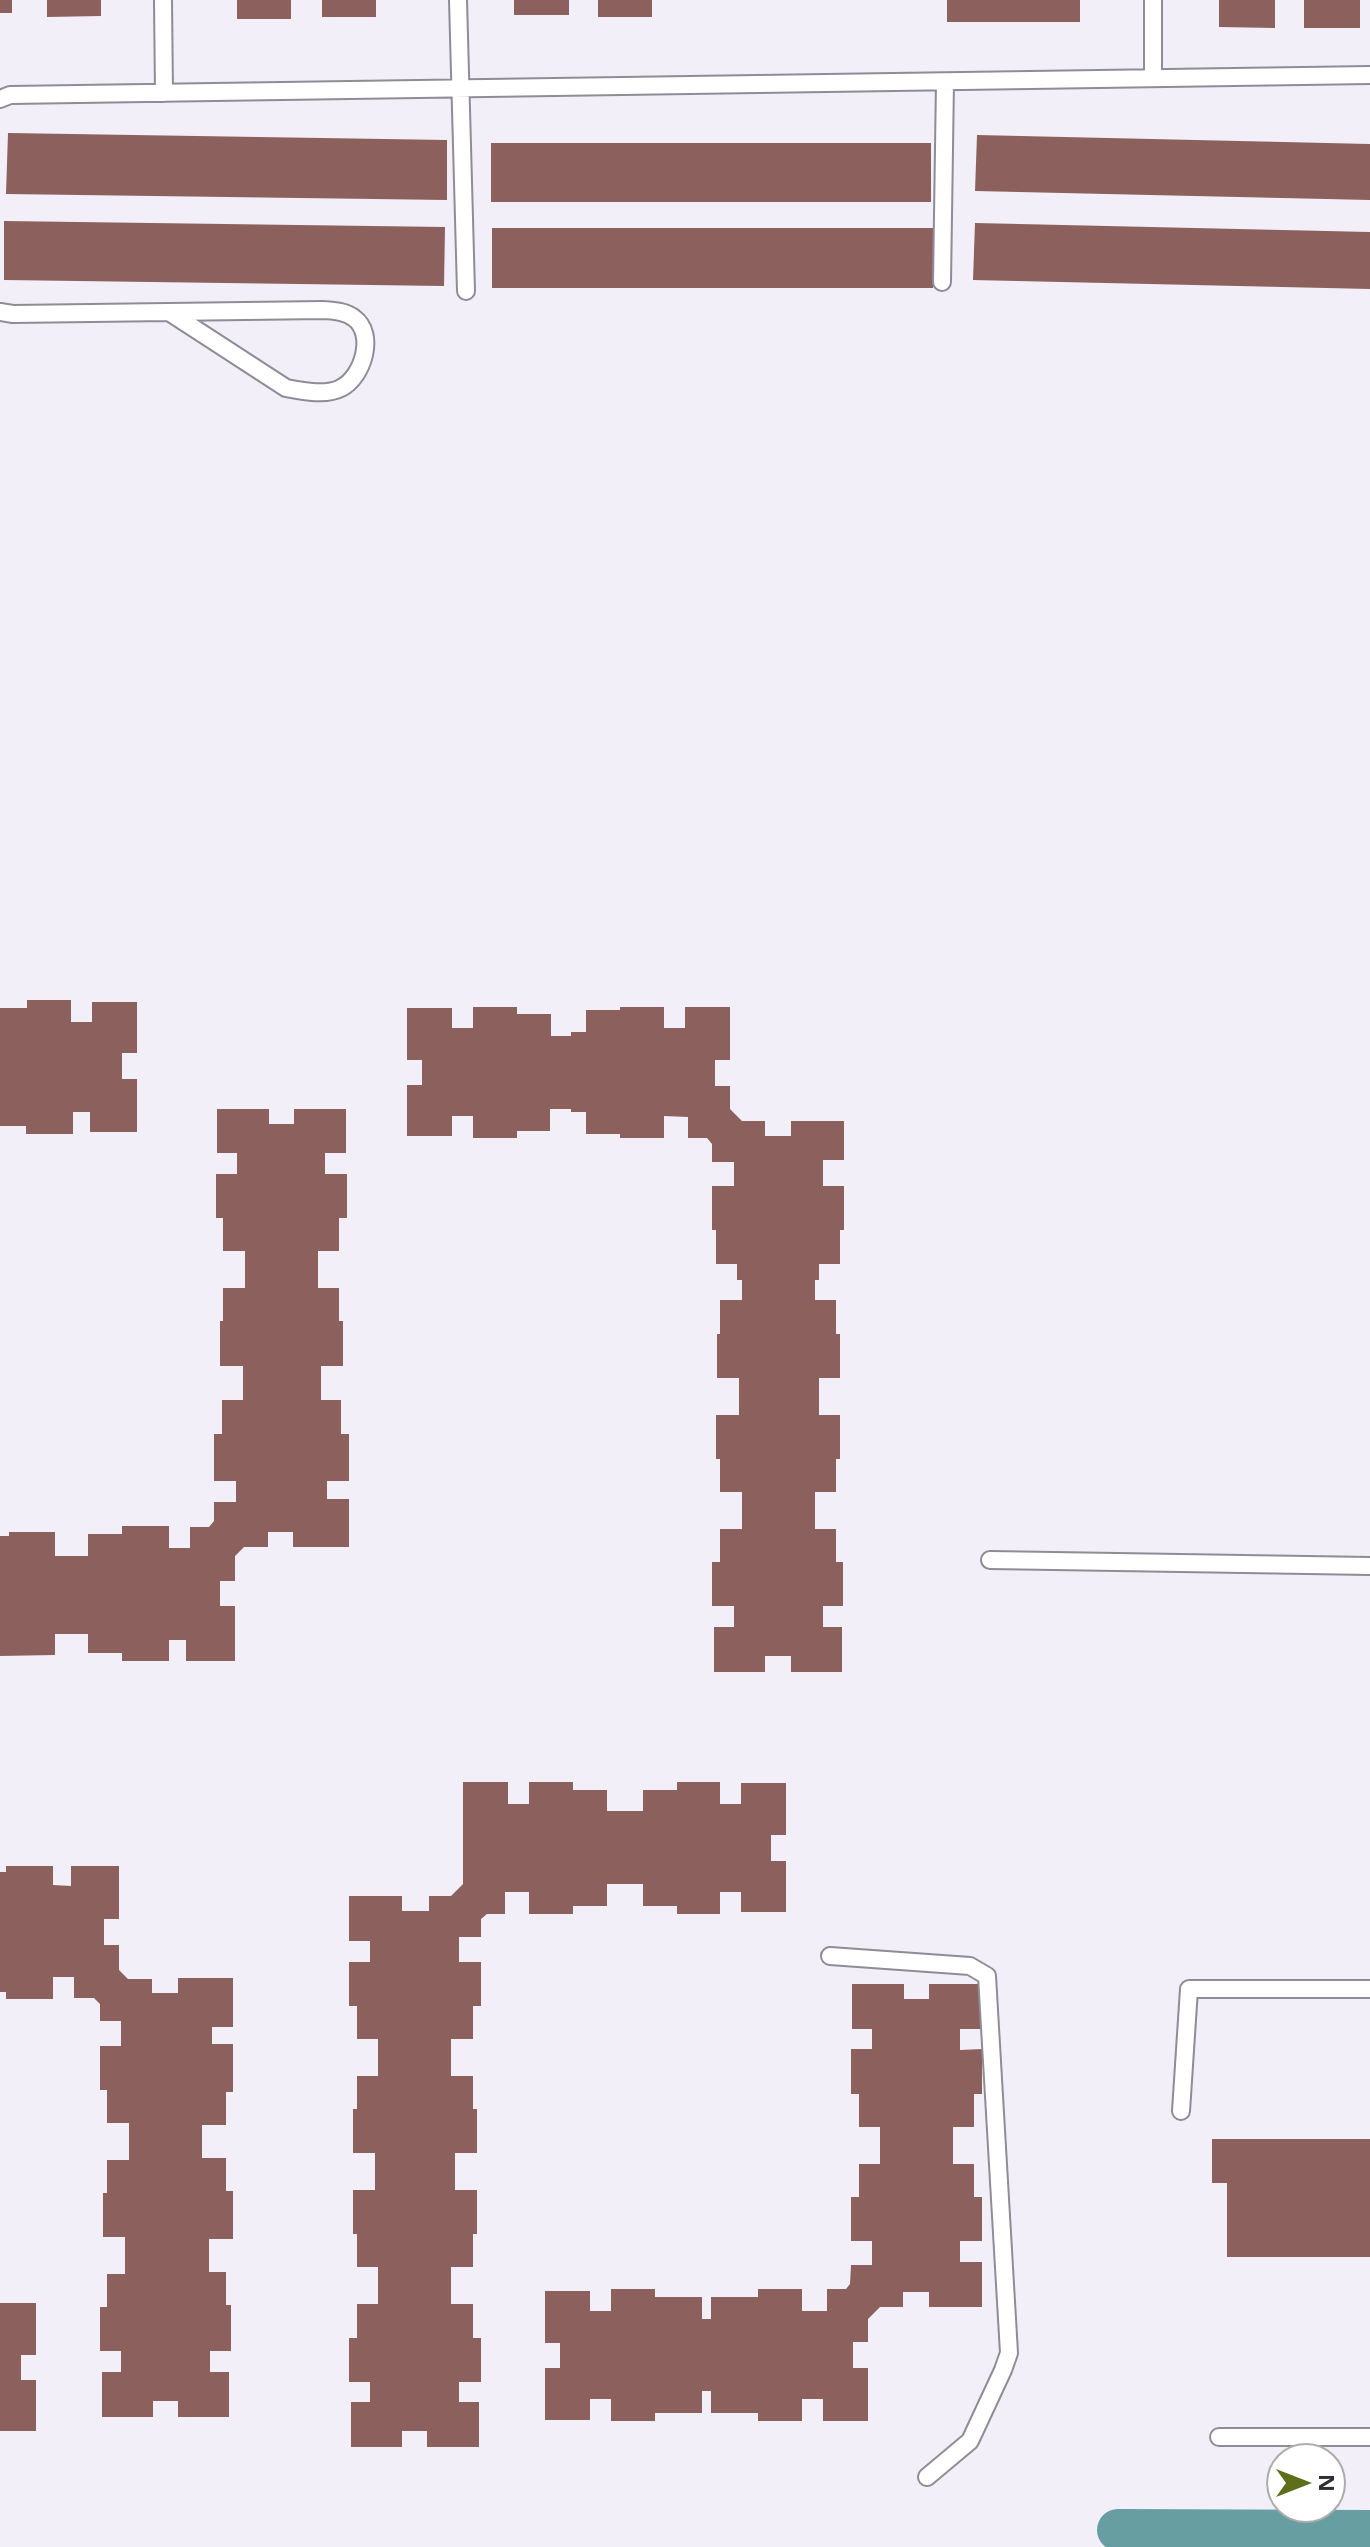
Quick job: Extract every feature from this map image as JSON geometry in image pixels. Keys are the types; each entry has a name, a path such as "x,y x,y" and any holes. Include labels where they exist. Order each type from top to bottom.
{"lane":[{"path":"163,0 164,93"},
{"path":"458,0 466,291"},
{"path":"1153,0 1153,78"},
{"path":"0,99 10,95 1370,75"},
{"path":"942,282 945,82"},
{"path":"0,312 13,314 169,312 340,312 353,317 361,326 365,351 361,366 352,380 340,389 305,392 286,388 169,312"},
{"path":"990,1560 1370,1566"},
{"path":"830,1956 970,1966 987,1976 1009,2353 970,2441 927,2477"},
{"path":"1181,2111 1189,1989 1370,1989"},
{"path":"1219,2437 1370,2437"}],"building":[{"path":"0,0 12,0 12,13 0,13"},
{"path":"47,0 101,0 101,16 47,17"},
{"path":"237,0 291,0 291,19 237,19"},
{"path":"322,0 376,0 376,17 322,17"},
{"path":"514,0 569,0 569,15 514,15"},
{"path":"598,0 652,0 652,17 598,17"},
{"path":"947,0 1080,0 1080,22 947,22"},
{"path":"1219,0 1275,0 1275,28 1219,27"},
{"path":"1304,0 1360,0 1360,28 1304,28"},
{"path":"8,133 447,140 447,200 6,194"},
{"path":"977,135 1370,144 1370,200 975,191"},
{"path":"491,143 931,143 931,202 491,202"},
{"path":"4,221 445,227 444,286 4,280"},
{"path":"975,223 1370,232 1370,289 973,280"},
{"path":"492,228 933,228 933,288 492,288"},
{"path":"27,1000 71,1000 71,1022 92,1022 92,1002 137,1002 137,1053 122,1053 122,1079 137,1079 137,1132 90,1132 90,1112 73,1112 73,1134 26,1134 26,1126 0,1126 0,1008 27,1008"},
{"path":"473,1007 517,1007 517,1014 551,1014 551,1036 571,1036 571,1032 586,1032 586,1010 664,1007 664,1028 685,1028 685,1007 730,1007 730,1060 715,1060 715,1086 730,1086 730,1109 742,1121 765,1121 765,1136 791,1136 791,1121 844,1121 844,1160 823,1160 823,1186 844,1186 840,1264 819,1264 819,1280 815,1280 815,1300 836,1300 836,1334 840,1334 840,1378 819,1378 819,1415 840,1415 836,1492 815,1492 815,1529 836,1529 836,1562 843,1562 843,1606 823,1606 823,1627 842,1627 842,1672 791,1672 791,1656 765,1656 765,1672 714,1672 714,1627 734,1627 734,1606 712,1606 712,1562 720,1562 720,1529 742,1529 742,1492 720,1492 720,1459 716,1459 716,1415 739,1415 739,1378 717,1378 720,1300 742,1300 742,1280 737,1280 737,1264 716,1264 712,1186 734,1186 734,1162 712,1162 712,1144 707,1138 688,1138 688,1117 664,1116 664,1138 586,1134 586,1112 571,1112 571,1109 550,1109 550,1131 517,1131 517,1138 473,1138 473,1116 452,1116 452,1136 407,1136 407,1085 422,1085 422,1060 407,1060 407,1008 452,1008 452,1028 473,1028"},
{"path":"217,1109 269,1109 269,1124 294,1124 294,1109 346,1109 346,1153 325,1153 325,1174 347,1174 347,1218 339,1218 339,1251 318,1251 318,1288 339,1288 339,1321 343,1321 343,1366 321,1366 321,1400 341,1400 341,1434 349,1434 349,1481 327,1481 327,1499 349,1499 349,1547 293,1547 293,1532 268,1532 268,1547 244,1547 235,1556 235,1581 220,1581 220,1606 235,1606 235,1661 186,1661 186,1640 169,1640 169,1661 122,1661 122,1653 88,1653 88,1634 55,1634 55,1655 0,1656 0,1536 9,1536 9,1532 55,1532 55,1556 88,1556 88,1534 122,1534 122,1526 169,1526 169,1548 190,1548 190,1527 209,1527 214,1521 214,1502 236,1502 236,1481 214,1481 214,1434 222,1434 222,1400 243,1400 243,1366 220,1366 220,1321 223,1321 223,1288 245,1288 245,1251 223,1251 223,1218 216,1218 216,1174 237,1174 237,1153 217,1153"},
{"path":"463,1782 508,1782 508,1804 529,1804 529,1782 573,1782 573,1790 607,1790 607,1811 643,1811 643,1790 677,1790 677,1782 720,1782 720,1804 741,1804 741,1783 786,1783 786,1835 771,1835 771,1861 786,1861 786,1912 741,1912 741,1892 720,1892 720,1914 677,1914 677,1906 643,1906 643,1884 607,1884 607,1906 573,1906 573,1914 529,1914 529,1892 505,1892 505,1914 487,1914 481,1919 481,1937 459,1937 459,1962 481,1962 481,2006 473,2006 473,2039 451,2039 451,2076 473,2076 477,2153 455,2153 455,2190 477,2190 477,2234 473,2234 473,2267 451,2267 451,2304 473,2304 473,2338 481,2338 481,2382 459,2382 459,2402 479,2402 479,2447 427,2447 427,2431 402,2431 402,2447 351,2447 351,2402 370,2402 370,2382 349,2382 349,2338 357,2338 357,2304 378,2304 378,2267 357,2267 357,2234 353,2234 353,2190 375,2190 375,2153 353,2153 353,2109 357,2109 357,2076 378,2076 378,2039 357,2039 357,2006 349,2006 349,1962 370,1962 370,1941 349,1941 349,1896 402,1896 402,1911 429,1911 429,1896 451,1896 463,1884"},
{"path":"6,1866 53,1866 53,1885 71,1886 71,1866 119,1866 119,1919 104,1919 104,1945 119,1945 119,1970 128,1979 152,1979 152,1993 178,1993 178,1978 233,1978 233,2027 212,2027 212,2044 233,2044 233,2092 226,2092 226,2125 202,2125 202,2158 226,2158 226,2191 233,2191 233,2239 209,2239 209,2272 226,2272 226,2305 231,2305 231,2351 210,2351 210,2372 229,2372 229,2417 178,2417 178,2401 153,2401 153,2417 102,2417 102,2372 121,2372 121,2351 100,2351 100,2307 107,2307 107,2274 125,2274 125,2237 103,2237 103,2193 107,2193 107,2160 129,2160 129,2123 107,2123 107,2090 100,2090 100,2046 121,2046 121,2021 100,2021 100,2004 94,1998 74,1998 74,1977 53,1977 53,1999 6,1999 6,1992 0,1992 0,1872 6,1872"},
{"path":"852,1984 904,1984 904,1999 929,1999 929,1984 981,1984 981,2029 960,2029 960,2050 982,2049 982,2094 974,2094 974,2127 953,2127 953,2164 974,2164 974,2197 982,2197 982,2241 960,2241 960,2262 982,2262 982,2307 929,2307 929,2292 903,2292 903,2307 880,2307 868,2319 868,2342 853,2342 853,2368 868,2368 868,2421 823,2421 823,2399 802,2399 802,2421 758,2421 758,2413 711,2413 711,2391 702,2391 702,2413 655,2413 655,2421 611,2421 611,2399 590,2399 590,2420 545,2420 545,2368 560,2368 560,2343 545,2343 545,2291 590,2291 590,2311 611,2311 611,2289 655,2289 655,2297 702,2297 702,2319 711,2319 711,2297 758,2297 758,2289 802,2289 802,2311 827,2311 827,2289 846,2289 850,2284 851,2265 872,2265 872,2241 851,2241 851,2197 859,2197 859,2164 880,2164 880,2127 859,2127 859,2094 851,2094 851,2049 872,2049 872,2029 852,2029"},
{"path":"1212,2139 1370,2139 1370,2257 1227,2257 1227,2183 1212,2183"},
{"path":"0,2303 36,2303 36,2355 21,2355 21,2380 36,2380 36,2431 0,2431"}],"waterway":[{"path":"1118,2530 1370,2531"}]}
